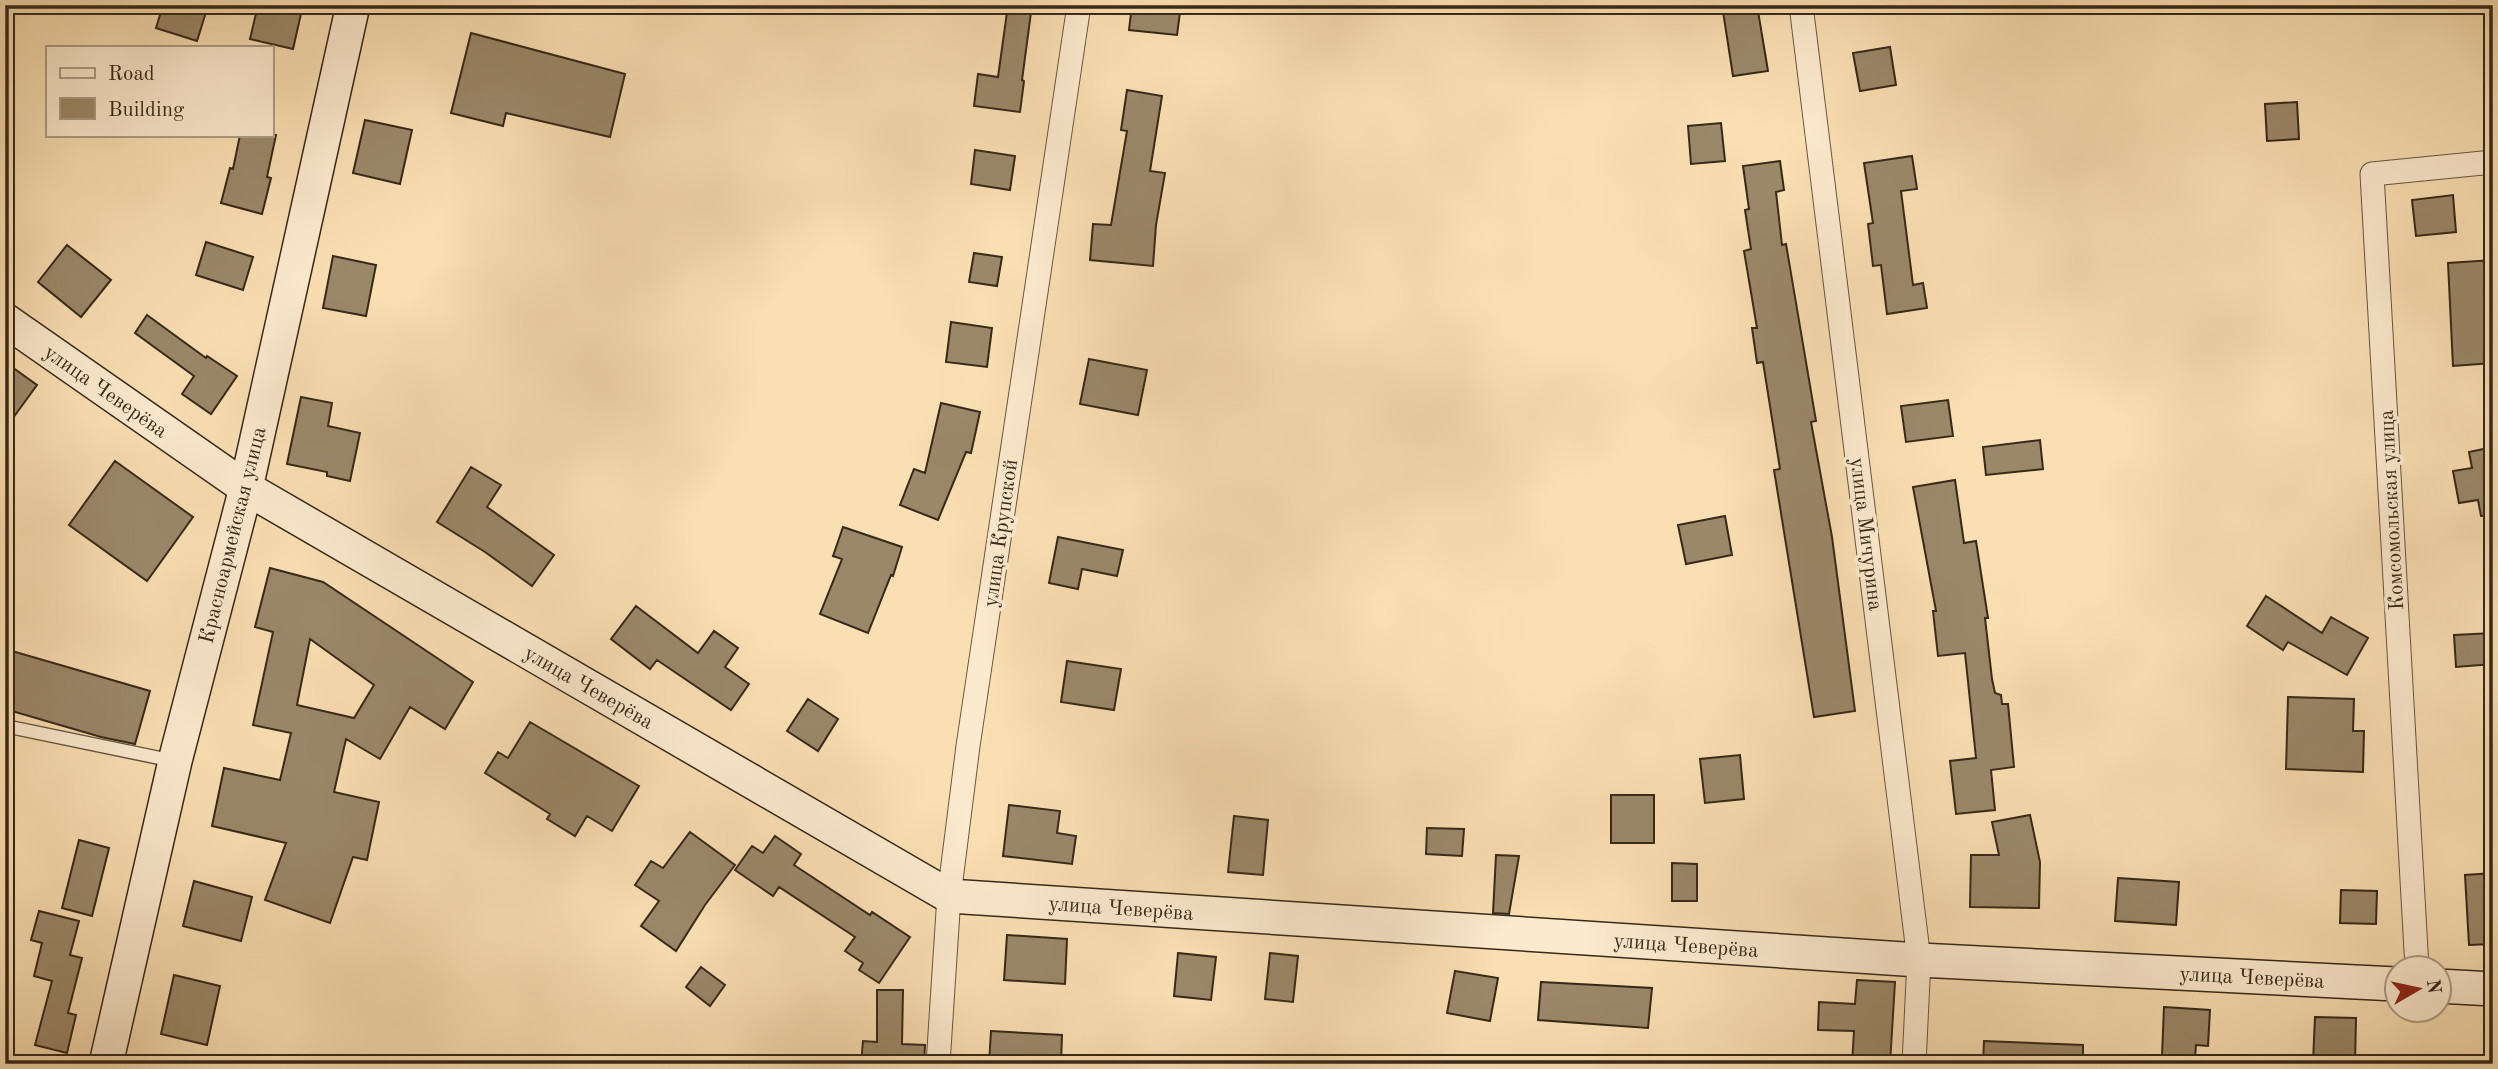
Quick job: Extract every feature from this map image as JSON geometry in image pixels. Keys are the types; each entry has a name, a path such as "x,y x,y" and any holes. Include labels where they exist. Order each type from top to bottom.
{"street":[{"name":"Красноармейская улица","path":"106,1064 175,761 246,488 353,5"},
{"name":"улица Крупской","path":"938,1064 949,896 970,733 1079,5"},
{"name":"улица Мичурина","path":"1801,5 1919,960 1914,1064"},
{"name":"Комсомольская улица","path":"2416,954 2372,174 2493,162"},
{"name":"улица Чеверёва","path":"5,320 246,488 949,896 1919,960 2382,983"},
{"path":"2452,987 2493,989"}],"lane":[{"path":"5,726 175,761"}],"building":[{"path":"163,5 193,5 207,9 197,41 156,28"},
{"path":"258,5 303,5 293,49 250,39"},
{"path":"1008,5 1032,5 1020,112 974,106 978,74 998,77"},
{"path":"1132,5 1181,5 1177,35 1129,30"},
{"path":"1722,5 1757,5 1768,71 1733,76"},
{"path":"471,33 625,74 610,137 506,113 503,126 451,113"},
{"path":"1890,47 1896,85 1860,91 1853,53"},
{"path":"1127,90 1162,96 1150,171 1165,173 1156,225 1153,266 1090,260 1093,224 1111,225 1127,131 1121,130"},
{"path":"2297,102 2299,139 2267,141 2265,104"},
{"path":"365,120 412,130 400,184 353,173"},
{"path":"1721,123 1725,161 1691,164 1688,126"},
{"path":"276,135 267,177 271,178 262,214 221,203 230,168 233,169 240,136"},
{"path":"975,150 1015,156 1010,190 971,184"},
{"path":"1912,156 1917,189 1901,191 1913,285 1923,283 1927,308 1887,314 1881,265 1873,266 1868,224 1873,223 1864,163"},
{"path":"1780,161 1784,190 1776,192 1782,245 1786,244 1816,421 1811,422 1832,537 1855,711 1814,717 1774,470 1780,469 1763,362 1757,363 1752,328 1757,328 1744,251 1751,249 1745,210 1749,209 1743,166"},
{"path":"2453,195 2456,232 2416,236 2412,200"},
{"path":"206,242 253,257 243,290 196,275"},
{"path":"67,245 111,280 81,317 38,282"},
{"path":"974,253 1002,257 997,286 969,282"},
{"path":"333,256 376,265 366,316 323,308"},
{"path":"2493,260 2493,363 2453,366 2448,263"},
{"path":"147,315 206,358 207,356 237,376 211,414 182,394 194,376 135,333"},
{"path":"951,322 992,328 987,367 946,362"},
{"path":"1089,359 1147,370 1138,415 1080,404"},
{"path":"5,362 37,385 5,429"},
{"path":"301,397 332,403 328,426 360,433 350,481 327,476 327,472 287,464"},
{"path":"1948,400 1953,436 1906,442 1901,406"},
{"path":"941,403 980,412 971,453 966,452 938,520 900,505 914,469 925,473"},
{"path":"2040,440 2043,469 1986,475 1983,447"},
{"path":"2493,447 2493,515 2481,516 2478,500 2459,503 2453,471 2472,468 2469,452"},
{"path":"115,461 193,517 147,581 69,525"},
{"path":"471,467 501,485 487,507 554,555 532,586 437,522"},
{"path":"1955,480 1964,543 1976,541 1988,618 1985,618 1992,679 1995,693 2001,695 2002,704 2008,704 2014,767 1991,770 1995,810 1956,814 1950,761 1976,758 1965,653 1938,656 1933,611 1936,611 1913,487"},
{"path":"1725,516 1732,555 1686,564 1678,525"},
{"path":"843,527 902,547 893,576 891,575 868,633 820,614 842,559 833,556"},
{"path":"1058,537 1123,550 1117,576 1082,569 1078,589 1049,583"},
{"path":"270,568 323,582 473,682 445,729 410,707 380,759 346,739 334,792 379,802 367,860 353,857 330,923 265,900 286,843 212,826 224,768 280,780 291,733 253,725 273,632 255,627","holes":["310,639 374,685 354,718 297,705"]},
{"path":"2266,596 2322,633 2331,617 2368,638 2347,675 2288,642 2283,650 2247,626"},
{"path":"636,606 698,653 714,631 738,648 725,667 749,684 731,710 657,660 650,669 611,639"},
{"path":"2493,633 2493,664 2456,667 2454,635"},
{"path":"5,649 150,691 135,744 5,709"},
{"path":"1067,661 1121,669 1114,710 1061,702"},
{"path":"2288,697 2354,699 2353,731 2364,731 2363,772 2286,769"},
{"path":"808,699 838,719 818,751 787,731"},
{"path":"530,722 639,786 612,831 587,816 575,836 547,819 550,814 485,773 498,752 508,758"},
{"path":"1740,755 1744,799 1705,803 1700,759"},
{"path":"1611,795 1654,795 1654,843 1611,843"},
{"path":"1009,805 1060,811 1057,833 1076,836 1072,864 1003,856"},
{"path":"2030,815 2040,862 2039,908 1970,907 1971,855 1999,855 1992,822"},
{"path":"1234,816 1268,820 1263,875 1228,872"},
{"path":"1427,828 1464,829 1462,856 1426,854"},
{"path":"690,832 735,865 705,905 676,951 641,926 659,901 635,885 651,861 663,868"},
{"path":"775,836 801,854 794,865 870,915 872,912 910,937 879,983 859,970 863,963 845,951 855,937 779,887 773,896 735,870 752,846 763,853"},
{"path":"79,840 109,848 92,916 62,908"},
{"path":"1496,855 1519,856 1509,914 1493,913"},
{"path":"1672,863 1697,864 1697,901 1672,901"},
{"path":"2493,873 2493,944 2469,945 2465,875"},
{"path":"2118,878 2179,882 2176,925 2115,921"},
{"path":"194,881 252,897 241,941 183,926"},
{"path":"2341,890 2377,891 2376,924 2340,923"},
{"path":"39,911 79,921 70,955 82,958 68,1013 76,1015 67,1053 35,1045 52,981 34,976 42,943 31,940"},
{"path":"1007,935 1067,939 1065,984 1004,980"},
{"path":"1178,953 1216,957 1211,1000 1174,996"},
{"path":"1270,953 1298,956 1293,1002 1265,999"},
{"path":"701,967 725,985 710,1006 686,987"},
{"path":"1455,971 1498,978 1490,1021 1447,1013"},
{"path":"174,975 220,986 207,1045 161,1034"},
{"path":"1857,980 1895,982 1890,1064 1852,1064 1854,1031 1818,1030 1819,1002 1855,1004"},
{"path":"1541,982 1652,988 1648,1028 1538,1020"},
{"path":"877,990 903,990 902,1044 925,1045 924,1064 861,1064 863,1041 877,1042"},
{"path":"2164,1007 2210,1010 2208,1046 2196,1045 2195,1058 2162,1056"},
{"path":"2315,1017 2356,1018 2355,1064 2313,1062"},
{"path":"991,1031 1062,1035 1061,1064 989,1064"},
{"path":"1984,1041 2083,1045 2083,1064 1983,1064"}]}
